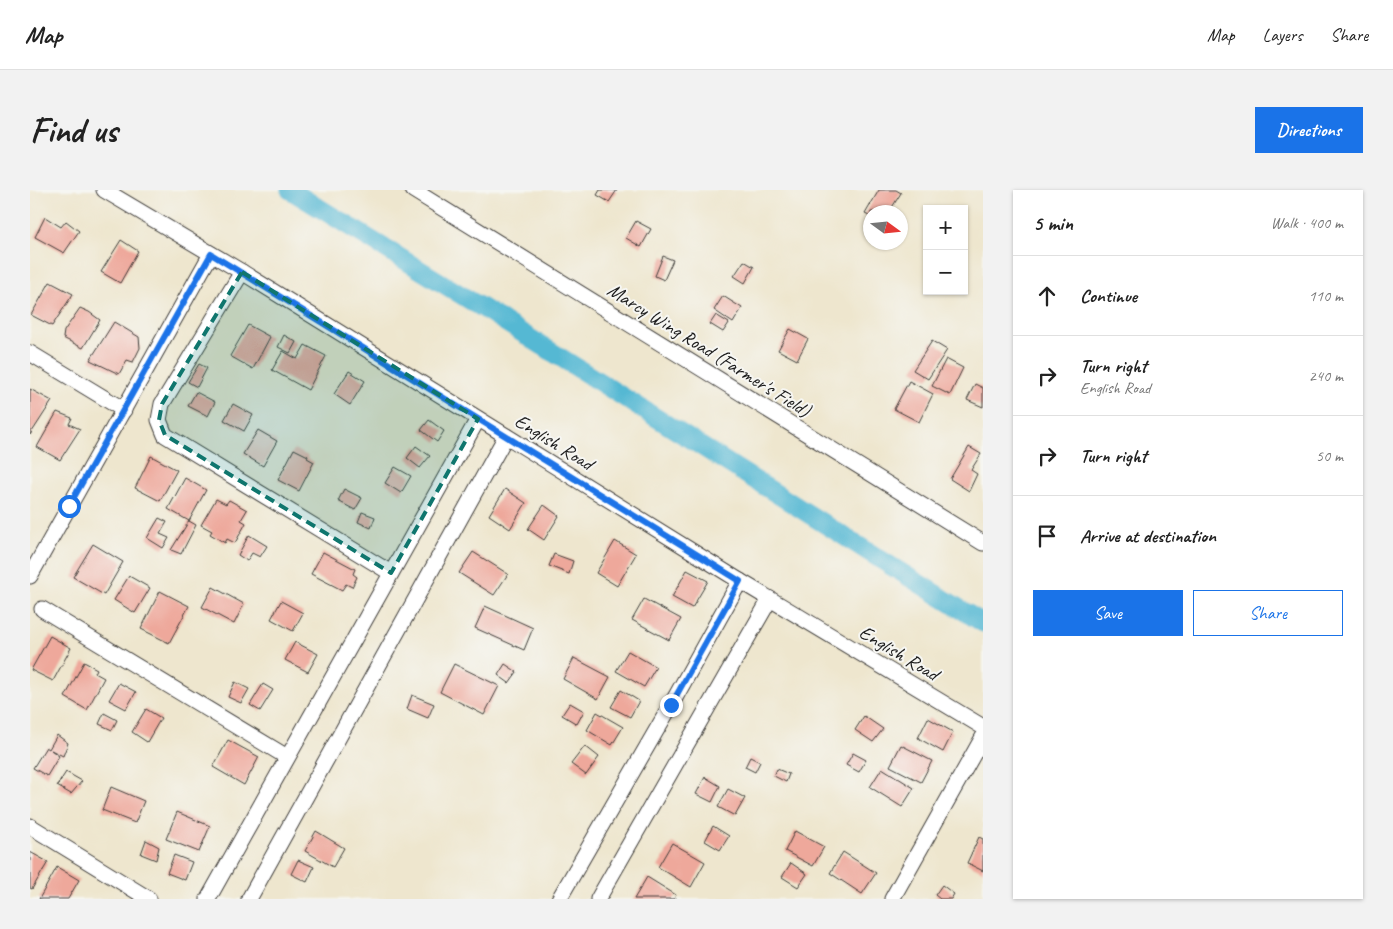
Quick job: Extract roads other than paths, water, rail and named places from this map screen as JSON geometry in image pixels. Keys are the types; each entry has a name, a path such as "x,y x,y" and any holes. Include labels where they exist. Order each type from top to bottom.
{"street":[{"name":"English Road","path":"104,190 242,272 740,581 983,727"},
{"name":"Marcy Wing Road (Farmer's Field)","path":"413,190 983,543"},
{"path":"30,576 211,254"},
{"path":"242,272 162,404 159,420 165,435 391,573"},
{"path":"30,353 124,410"},
{"path":"208,899 478,419"},
{"path":"249,899 506,436"},
{"path":"559,899 740,581"},
{"path":"598,899 770,599"},
{"path":"42,610 287,758"},
{"path":"892,899 983,737"},
{"path":"30,826 149,899"}],"waterway":[{"path":"290,190 484,309 983,623"}]}
